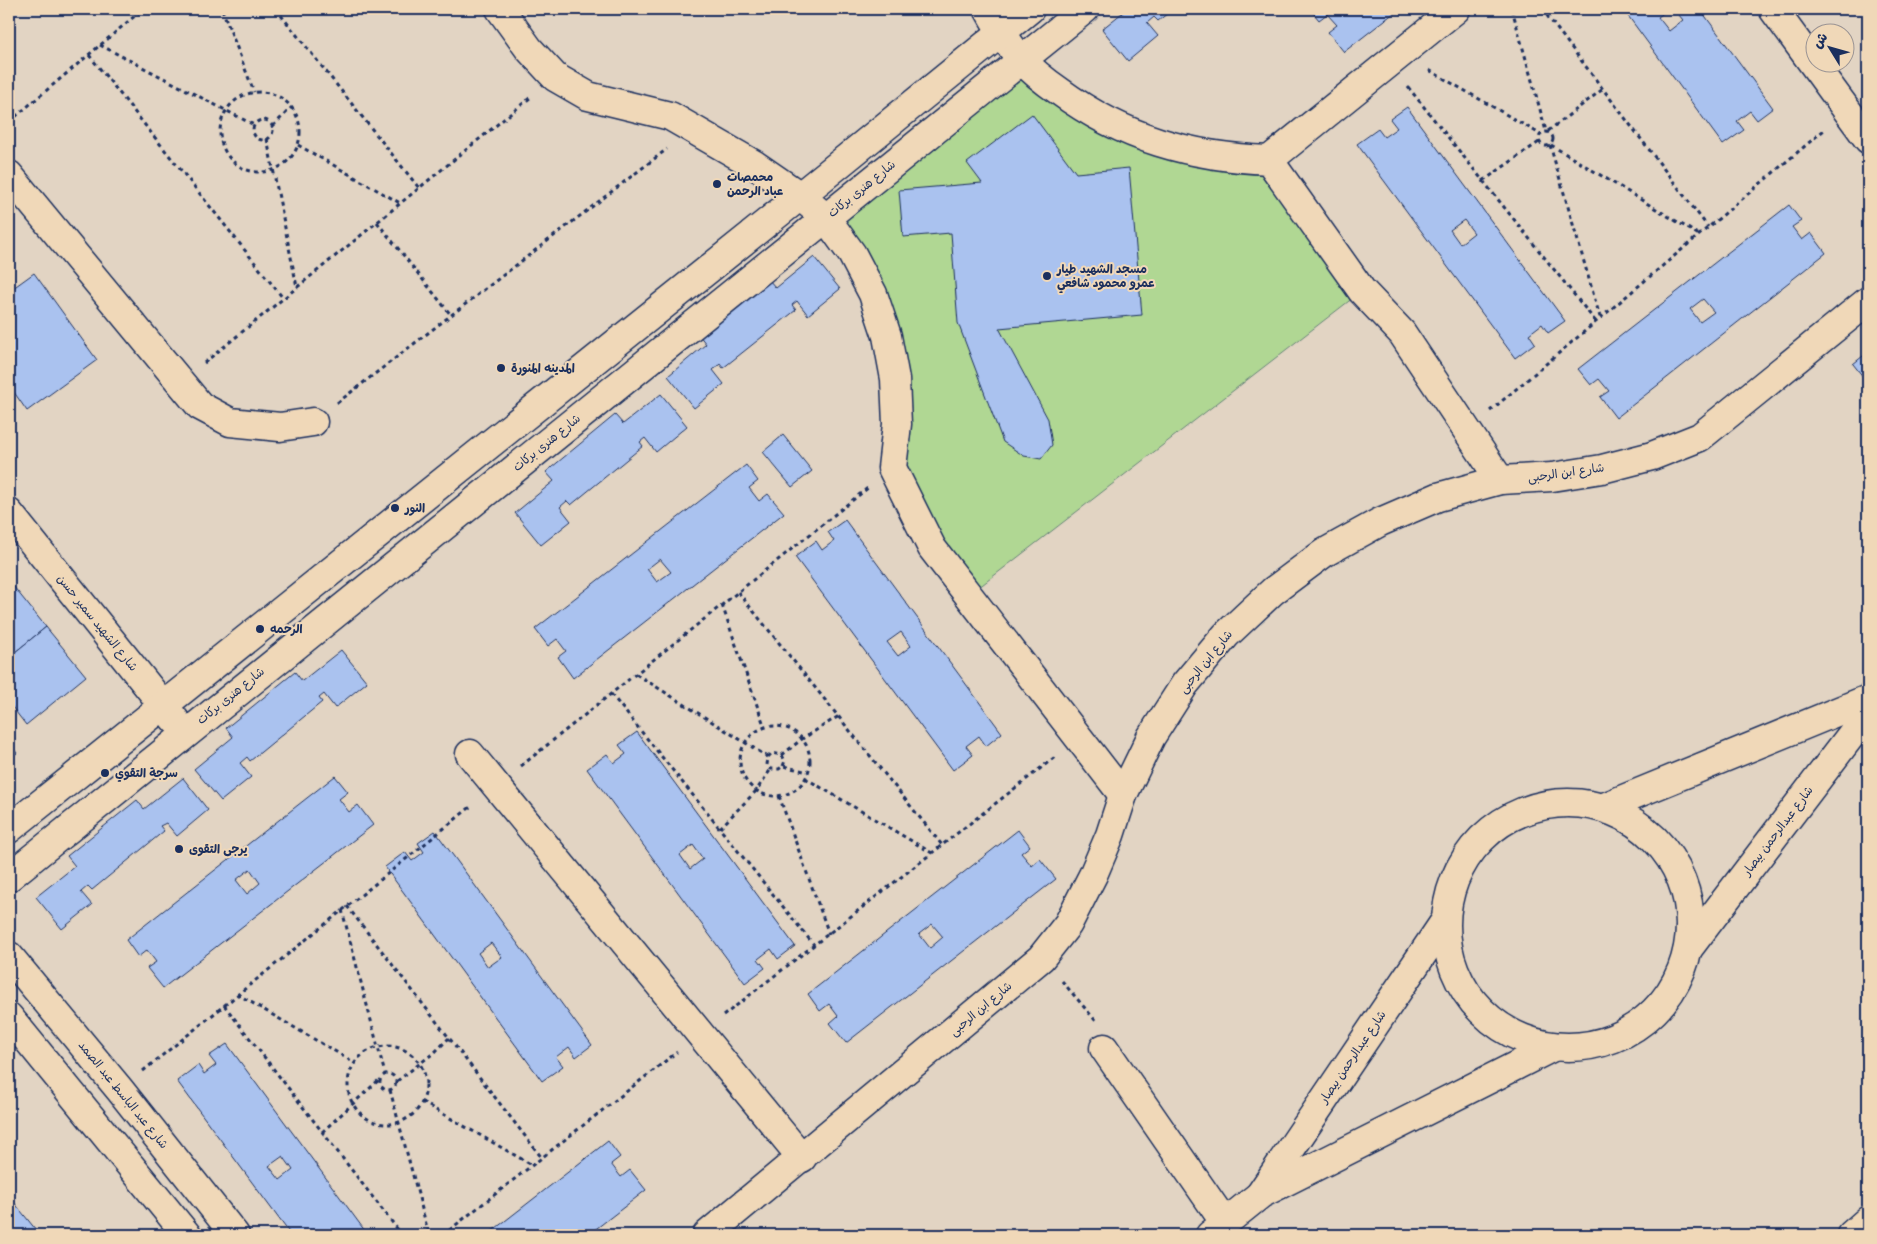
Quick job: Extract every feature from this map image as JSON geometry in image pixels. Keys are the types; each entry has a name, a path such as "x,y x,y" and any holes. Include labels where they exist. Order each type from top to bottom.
{"street":[{"path":"500,9 529,49 555,77 588,96 670,116 755,165 800,196 826,218 852,254 873,294 887,336 895,379 897,424 892,468 932,548 1123,795"},
{"path":"988,9 1001,32 1021,59 1074,102 1104,120 1168,146 1201,154 1235,159 1269,160 1456,9"},
{"path":"9,829 800,196 1030,9"},
{"name":"شارع هنرى بركات","path":"9,877 1085,9"},
{"path":"1774,9 1868,139"},
{"path":"1269,160 1362,291 1402,333 1500,480"},
{"path":"9,175 200,406 230,422 280,427 313,422"},
{"name":"شارع ابن الرحبى","path":"708,1235 1042,958 1068,924 1093,874 1110,835 1123,795 1150,737 1185,684 1226,635 1273,591 1324,553 1380,522 1438,497 1500,480 1552,477 1602,469 1652,456 1700,437 1868,301"},
{"name":"شارع الشهيد سمير حسن","path":"9,512 186,733"},
{"path":"1604,807 1868,699"},
{"name":"شارع عبدالرحمن بيصار","path":"1688,949 1868,713"},
{"path":"470,754 802,1158"},
{"path":"1567,801 1604,807 1644,828 1674,861 1689,904 1688,949 1678,978 1662,1004 1640,1024 1613,1039 1583,1047 1553,1047 1518,1037 1487,1018 1464,991 1449,958 1445,921 1452,884 1470,851 1496,825 1530,808 1567,801"},
{"name":"شارع عبدالرحمن بيصار","path":"1260,1194 1445,921"},
{"name":"شارع عبد الباسط عبد الصمد","path":"9,956 120,1090 235,1235"},
{"path":"9,1018 187,1235"},
{"name":"شارع عبدالرحمن بيصار","path":"1217,1229 1260,1194 1553,1047"},
{"path":"1104,1048 1217,1229"},
{"path":"1850,1235 1868,1220"}],"path":[{"path":"9,122 143,9"},
{"path":"222,9 254,92"},
{"path":"276,9 419,188"},
{"path":"1512,9 1547,131 1552,133 1554,137 1550,145 1600,318"},
{"path":"1542,9 1708,227"},
{"path":"100,45 254,125"},
{"path":"89,55 283,298"},
{"path":"1395,58 1540,134"},
{"path":"1395,58 1483,181 1596,322"},
{"path":"180,382 555,77"},
{"path":"1540,134 1547,131 1603,89"},
{"path":"254,92 268,92 281,97 292,107 299,119 301,132 298,145 292,156 284,164 273,170 259,172 246,169 233,162 225,150 221,138 221,124 226,110 234,102 254,92"},
{"path":"273,126 268,120 260,120 254,125 253,131 261,139 267,139 272,134 273,126 292,107"},
{"path":"1467,431 1847,110"},
{"path":"313,422 693,128"},
{"path":"1483,181 1539,142 1540,134"},
{"path":"267,139 297,287"},
{"path":"1539,142 1546,146 1550,145 1699,235"},
{"path":"298,145 400,203"},
{"path":"377,222 451,315"},
{"path":"738,592 942,845"},
{"path":"722,605 765,728"},
{"path":"636,674 768,757"},
{"path":"611,694 814,945"},
{"path":"770,769 767,765 768,757 772,753 782,755 802,739 838,716"},
{"path":"765,728 785,728 795,732 802,739 809,755 808,772 798,787 790,793 779,796 763,794 756,791 744,778 740,760 746,742 751,736 765,728"},
{"path":"443,1235 1079,738"},
{"path":"782,755 783,766"},
{"path":"770,769 775,770 783,766 808,772"},
{"path":"720,828 756,791 770,769"},
{"path":"805,778 932,853"},
{"path":"779,796 829,934"},
{"path":"347,906 542,1158"},
{"path":"342,910 385,1074"},
{"path":"1061,981 1085,1008"},
{"path":"236,994 355,1064"},
{"path":"224,1005 402,1235"},
{"path":"381,1078 380,1083 382,1087 386,1090 394,1088 397,1081 435,1052 449,1038"},
{"path":"378,1047 401,1048 412,1054 420,1063 426,1083 425,1093 422,1102 413,1114 399,1122 378,1122 368,1118 359,1111 353,1102 349,1083 355,1064 369,1051 378,1047"},
{"path":"322,1132 385,1074"},
{"path":"385,1074 392,1075 397,1081"},
{"path":"390,1090 430,1235"},
{"path":"422,1102 532,1165"}],"green space":[{"path":"1021,59 1104,120 1269,160 1362,291 969,595 892,468 895,379 826,218"}],"building":[{"path":"1127,9 1173,9 1158,21 1154,17 1147,23 1158,36 1128,61 1102,29"},
{"path":"1310,9 1399,9 1344,52 1328,32 1337,25 1327,14 1319,20"},
{"path":"1623,9 1669,9 1658,17 1669,31 1683,20 1674,9 1700,9 1773,108 1757,120 1750,111 1737,121 1744,130 1723,145"},
{"path":"1407,107 1565,321 1548,333 1542,324 1529,334 1535,343 1515,358 1357,144 1378,129 1384,137 1397,128 1390,119","holes":["1464,220 1474,233 1460,244 1450,230"]},
{"name":"مسجد الشهيد طيار عمرو محمود شافعي","path":"1032,114 1076,173 1129,168 1142,315 999,328 1048,419 1052,445 1041,459 1024,456 1003,442 958,323 951,233 903,237 899,190 982,183 967,163"},
{"path":"1789,205 1801,221 1792,227 1802,240 1811,233 1826,253 1616,418 1600,397 1609,391 1599,379 1591,385 1578,369","holes":["1703,299 1714,312 1700,322 1690,309"]},
{"path":"814,257 840,289 808,315 797,301 792,305 796,310 723,368 720,364 713,370 724,384 694,408 668,376 706,344 699,335 768,279 776,288"},
{"path":"34,273 97,360 27,411 9,385 9,291"},
{"path":"1868,352 1868,383 1853,364"},
{"path":"661,394 687,426 656,452 645,438 640,442 643,446 571,505 567,501 560,507 571,521 541,545 515,513 554,481 546,472 615,415 623,424"},
{"path":"783,435 812,471 792,487 763,452"},
{"path":"746,465 758,481 749,488 759,501 768,494 784,513 573,678 558,657 566,651 557,639 548,646 535,629","holes":["660,559 671,572 657,582 647,569"]},
{"path":"845,520 1002,733 986,746 979,736 966,746 973,755 953,770 795,557 816,541 822,550 834,541 828,532","holes":["901,632 911,646 898,656 887,642"]},
{"path":"9,581 46,627 9,657"},
{"path":"46,627 86,676 26,725 9,703 9,657"},
{"path":"341,650 367,682 335,708 324,694 319,698 322,702 250,761 247,757 240,763 251,777 221,801 194,769 233,737 226,728 295,672 302,681"},
{"path":"637,732 795,946 778,959 771,949 758,959 765,968 745,983 587,769 607,754 614,763 626,754 619,745","holes":["693,845 703,859 690,869 680,855"]},
{"path":"9,743 17,753 9,760"},
{"path":"335,776 348,792 339,799 349,812 358,805 373,825 163,988 147,968 156,962 147,950 138,957 126,940","holes":["250,869 260,883 247,894 236,880"]},
{"path":"183,778 208,810 177,836 166,823 160,826 164,831 92,890 88,886 81,892 92,905 62,929 36,897 75,866 67,856 137,800 144,809"},
{"path":"1018,830 1030,846 1021,853 1032,866 1040,859 1056,879 846,1043 830,1023 838,1016 829,1004 820,1011 808,994","holes":["932,924 943,937 930,948 919,934"]},
{"path":"435,831 592,1045 576,1057 569,1047 556,1057 563,1066 542,1081 385,867 405,852 412,861 424,852 418,843","holes":["491,943 502,957 488,967 478,953"]},
{"path":"227,1044 368,1235 291,1235 177,1081 198,1065 204,1074 216,1065 209,1056","holes":["283,1156 293,1170 280,1180 269,1166"]},
{"path":"608,1141 620,1157 611,1164 621,1177 630,1170 646,1190 588,1235 487,1235"},
{"path":"9,1196 40,1235 9,1235"}],"place":[{"name":"محمصات عباد الرحمن","path":"717,184"},
{"name":"مسجد الشهيد طيار عمرو محمود شافعي","path":"1047,276"},
{"name":"المدينه المنورة","path":"501,368"},
{"name":"النور","path":"395,508"},
{"name":"الرحمه","path":"260,629"},
{"name":"سرجة التقوي","path":"105,773"},
{"name":"يرجى التقوى","path":"179,849"}]}
